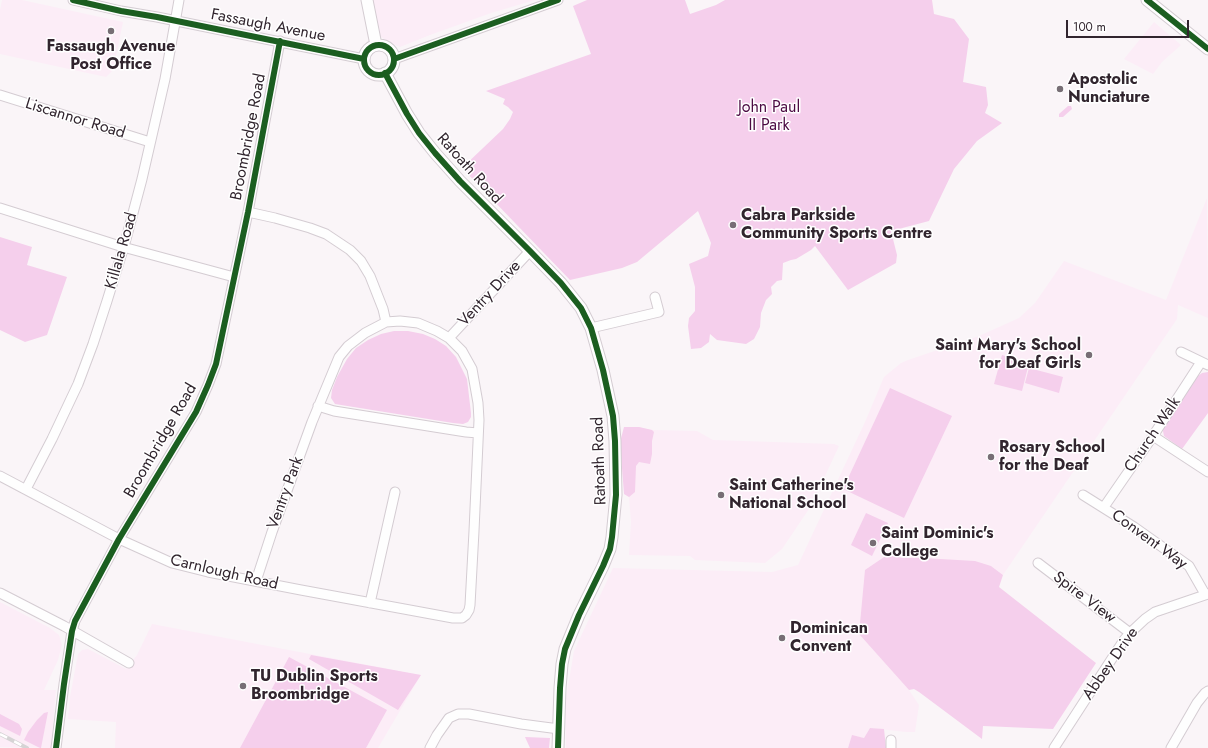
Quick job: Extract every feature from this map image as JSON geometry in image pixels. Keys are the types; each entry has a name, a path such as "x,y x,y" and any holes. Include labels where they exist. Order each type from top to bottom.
{"main road":[{"path":"367,0 376,45"},
{"path":"1147,0 1208,49"},
{"path":"376,45 386,47 392,53 394,58 391,68 385,73 378,74 371,72 364,59 368,50 376,45"},
{"name":"Ratoath Road","path":"385,73 407,114 419,133 435,153 463,184 565,288 581,308 591,328 603,370 612,416 615,441 616,466 614,522 612,537 606,558 565,649 560,688 558,748"}],"street":[{"name":"Fassaugh Avenue","path":"73,0 121,11 280,41 364,59"},
{"name":"Killala Road","path":"26,489 78,384 100,323 124,247 165,79 179,0"},
{"path":"394,58 558,0"},
{"name":"Broombridge Road","path":"56,748 74,621 119,539 196,412 216,364 248,212 280,41"},
{"name":"Liscannor Road","path":"0,96 150,142"},
{"path":"0,208 124,247 234,277"},
{"path":"248,212 275,218 326,234 350,250 362,261 370,276 383,308 386,322"},
{"name":"Ventry Drive","path":"449,338 530,251"},
{"path":"591,328 659,312 656,297"},
{"name":"Ventry Park","path":"256,581 272,532 318,406 339,357 348,346 365,333 386,322 400,321 418,323 437,330 449,338 462,351 472,369 478,403 474,531 469,610 466,615"},
{"path":"1181,352 1205,363"},
{"name":"Church Walk","path":"1104,507 1205,363"},
{"path":"318,406 334,411 466,432 478,432"},
{"path":"1153,436 1208,472"},
{"name":"Carnlough Road","path":"0,476 119,539 172,564 453,618 462,618 466,615"},
{"path":"370,603 395,492"},
{"name":"Convent Way","path":"1084,495 1104,507 1189,566 1207,594"},
{"name":"Spire View","path":"1038,563 1130,633"},
{"path":"0,593 129,663"},
{"name":"Abbey Drive","path":"1054,748 1130,633 1155,612 1207,594"},
{"path":"1171,748 1204,693 1208,691"},
{"path":"430,748 436,735 449,718 458,714 469,714 559,729"}],"shaded area":[{"path":"2,0 22,0 123,22 113,70 106,77 0,54 0,10"},
{"path":"372,0 535,0 491,13 400,47 388,42 380,36"},
{"path":"1154,22 1181,45 1162,62 1153,74 1124,59"},
{"name":"Saint Dominic's College","path":"1207,198 1208,318 1178,305 1177,319 1003,575 991,566 923,558 903,558 888,555 859,634 909,690 919,705 915,732 870,728 864,738 852,736 848,748 566,748 566,698 574,651 613,568 772,572 798,565 865,422 884,377 901,363 979,336 1019,318 1035,303 1064,261 1166,300"},
{"name":"Saint Catherine's National School","path":"624,427 639,427 653,430 697,431 713,440 834,444 839,446 811,506 782,549 765,563 695,560 690,556 629,555 631,522 629,497 624,494"},
{"path":"0,602 50,628 59,635 62,645 58,660 44,690 56,690 51,748 0,747"},
{"name":"TU Dublin Sports Broombridge","path":"152,624 421,675 378,748 115,748 116,722 68,719 70,697 78,654 82,650 88,649 126,669 137,655"}],"green space":[{"name":"John Paul II Park","path":"587,0 685,0 690,14 716,5 725,0 932,0 934,14 954,19 969,39 963,82 986,87 988,105 985,113 1002,123 977,141 954,169 929,221 891,231 897,255 896,263 848,290 815,246 796,259 783,263 782,280 777,281 771,287 772,294 766,300 761,313 760,327 754,339 746,344 717,340 710,334 709,342 701,348 691,349 688,326 689,318 695,311 695,287 689,264 708,256 711,243 698,211 637,262 622,268 570,280 462,168 503,129 513,112 503,104 505,99 486,91 591,54 573,6"},
{"path":"1068,106 1071,106 1072,109 1063,117 1059,117 1059,114"},
{"path":"0,237 32,247 27,265 67,277 47,335 25,342 0,330"},
{"path":"394,331 408,331 423,334 435,339 446,346 456,357 467,379 471,413 471,417 468,422 463,424 453,423 335,404 331,398 332,390 347,359 356,348 368,340 381,334"},
{"path":"1002,355 1029,363 1022,391 994,384"},
{"path":"1029,368 1063,377 1059,393 1025,383"},
{"path":"1208,372 1208,413 1182,449 1164,436 1164,425 1198,376 1202,373"},
{"path":"890,388 952,416 904,518 843,489"},
{"path":"624,427 639,427 652,430 654,432 650,464 639,462 636,466 635,492 629,497 624,494 620,442"},
{"path":"866,513 888,523 872,556 851,545"},
{"path":"887,555 903,558 975,561 991,566 1003,575 999,587 1096,663 1053,729 983,726 982,739 919,692 914,689 909,690 859,634 865,570"},
{"path":"311,655 421,675 398,710 309,659"},
{"path":"289,657 387,710 366,748 240,748"},
{"path":"48,712 41,748 24,740 37,720 44,713"},
{"path":"0,714 19,724 22,729 20,736 0,726"},
{"path":"870,728 884,729 886,748 848,748 852,735 864,738"},
{"path":"525,737 550,738 549,748 530,748"}],"railway":[{"path":"0,734 27,748"}],"cycle path":[{"path":"73,0 121,11 364,59"},
{"path":"394,59 558,0"},
{"path":"1147,0 1208,49"},
{"path":"56,748 64,684 72,631 75,621 119,539 196,412 216,364 248,212 280,41"},
{"path":"379,45 389,50 394,60 389,70 379,75 369,70 364,60 369,50 379,45"},
{"path":"385,73 407,114 419,133 435,153 460,181 561,283 581,308 591,328 603,370 613,416 615,441 616,495 612,537 610,549 603,566 579,615 565,649 560,688 558,748"}],"place":[{"name":"Fassaugh Avenue Post Office","path":"111,31"},
{"name":"Apostolic Nunciature","path":"1060,89"},
{"name":"Cabra Parkside Community Sports Centre","path":"733,225"},
{"name":"Saint Mary's School for Deaf Girls","path":"1089,355"},
{"name":"Rosary School for the Deaf","path":"991,457"},
{"name":"Saint Catherine's National School","path":"721,495"},
{"name":"Saint Dominic's College","path":"873,543"},
{"name":"Dominican Convent","path":"782,638"},
{"name":"TU Dublin Sports Broombridge","path":"243,686"}]}
